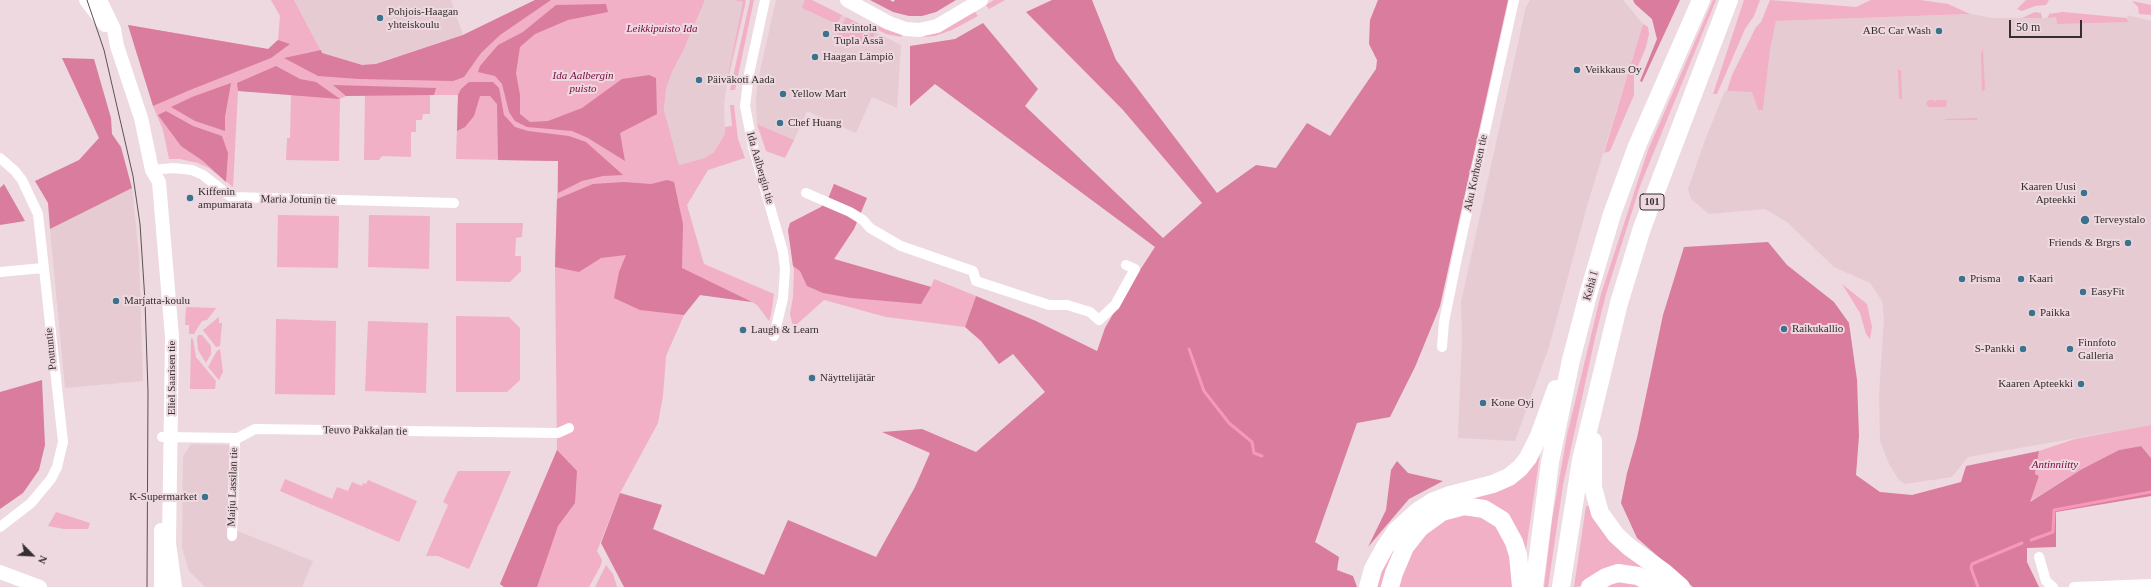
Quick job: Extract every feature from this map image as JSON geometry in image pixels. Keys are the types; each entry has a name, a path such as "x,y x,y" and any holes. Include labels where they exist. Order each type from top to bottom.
{"highway":[{"name":"Kehä I","path":"1534,587 1550,462 1571,360 1588,295 1614,208 1637,146 1701,0"},
{"name":"101","path":"1561,587 1581,460 1619,303 1642,228 1729,0"},
{"path":"1368,587 1373,569 1385,547 1396,531 1418,512 1432,502 1450,495 1493,484 1509,477 1520,468 1535,446 1544,425 1552,397 1571,360"},
{"path":"1593,410 1593,487 1600,513 1616,535 1629,548 1664,572 1681,587"},
{"path":"1390,587 1405,547 1420,528 1442,512 1464,506 1484,509 1502,520 1508,529 1518,554 1522,587"},
{"path":"1590,587 1606,577 1618,573 1638,576 1658,587"}],"main road":[{"name":"Eliel Saarisen tie","path":"86,0 99,15 117,46"},
{"name":"Eliel Saarisen tie","path":"100,0 114,29 117,46 141,118 152,170 150,184 163,338 169,543 175,587"},
{"path":"847,0 889,23 906,29 919,30 937,26 981,0"},
{"name":"Eliel Saarisen tie","path":"161,587 167,437"},
{"path":"0,572 40,587"}],"street":[{"name":"Ida Aalbergin tie","path":"765,0 749,74 745,106 755,154 783,252 785,269 783,298 774,336"},
{"name":"Aku Korhosen tie","path":"1442,347 1444,322 1455,265 1514,0"},
{"name":"Poutuntie","path":"0,158 15,171 22,180 38,214 63,442 61,455 51,479 43,490 0,528"},
{"name":"Maria Jotunin tie","path":"152,170 173,168 192,170 202,175 231,197 454,203"},
{"path":"806,192 850,212 870,228 900,246 972,271 976,280 1049,305 1067,305 1090,312 1099,320 1115,305 1135,269 1126,265"},
{"path":"0,272 43,268"},
{"name":"Teuvo Pakkalan tie","path":"167,437 235,438 242,437 255,429 558,433 569,428"},
{"name":"Maiju Lassilan tie","path":"232,536 235,438"},
{"path":"2039,557 2046,581 2053,587"},
{"path":"2074,587 2151,584"}],"shaded area":[{"name":"Pohjois-Haagan yhteiskoulu","path":"294,0 451,0 463,35 376,64 362,65 322,53"},
{"path":"535,0 551,0 500,35 481,53 464,77 453,81 359,79 318,76 284,58 321,50 322,53 362,65 376,64 463,35"},
{"name":"Päiväkoti Aada","path":"705,0 733,0 746,3 726,90 724,104 725,134 714,152 705,158 679,165 664,110 666,89 672,72 684,49"},
{"path":"776,0 812,0 901,45 897,108 872,97 856,133 807,111 794,140 757,124 756,99 758,80"},
{"path":"870,0 890,0 893,2 895,0 956,0 936,12 922,16 909,16 893,12"},
{"path":"1052,0 1092,0 1116,60 1217,193 1256,165 1276,168 1307,123 1330,136 1376,69 1377,60 1369,44 1370,20 1378,0 1508,0 1440,306 1415,367 1390,417 1357,423 1315,542 1339,557 1337,570 1353,576 1357,587 624,587 601,543 620,493 662,505 653,529 764,575 788,520 876,557 915,487 930,453 882,432 922,429 976,452 1045,392 1013,354 999,364 981,341 965,327 976,296 1036,321 1097,351 1105,328 1125,293 1155,247 935,84 910,106 910,46 955,39 983,23 1038,89 1025,106 1163,238 1202,203 1123,110 1026,12"},
{"path":"1530,0 1623,0 1643,24 1587,206 1549,347 1515,441 1458,438 1462,339 1461,302 1526,7"},
{"path":"1633,0 1680,0 1642,82 1640,81 1657,39 1652,19 1635,4"},
{"path":"606,4 608,12 568,20 535,34 520,47 516,73 520,95 520,114 530,122 548,121 582,108 622,79 649,75 656,78 657,114 620,133 625,161 588,138 572,131 527,127 515,121 509,112 502,84 495,76 478,72 480,66 498,45 523,32 556,5"},
{"path":"1970,14 1993,18 2048,18 2049,15 2128,22 2127,15 2151,21 2151,425 1968,457 1952,477 1905,484 1899,480 1889,464 1880,441 1879,393 1884,320 1882,301 1870,283 1834,267 1787,222 1765,209 1709,214 1691,199 1688,189 1705,140 1725,91 1752,92 1758,110 1763,110 1770,50 1776,21"},
{"path":"128,25 268,49 278,40 290,44 271,58 153,106"},
{"path":"62,58 94,59 111,118 112,134 121,147 132,188 50,229 48,203 35,181 79,160 99,138"},
{"path":"276,66 300,79 316,82 340,99 238,91 237,83"},
{"path":"469,82 493,82 499,88 504,115 515,127 528,131 569,136 586,142 623,175 603,176 582,181 558,193 558,161 498,160 497,104 490,96 480,96 474,116 465,127 457,131 458,95 461,89"},
{"path":"231,83 225,117 225,131 195,121 171,107 192,97"},
{"path":"333,85 436,88 434,95 346,96"},
{"path":"166,111 193,126 222,136 228,153 226,182 203,161 181,146 158,115"},
{"path":"667,180 674,182 683,224 682,268 752,302 700,295 684,315 640,310 614,298 619,272 626,255 601,258 579,272 555,267 557,199 593,184 624,182 651,184"},
{"path":"4,184 25,221 0,225 0,188"},
{"path":"834,184 867,198 854,229 834,259 931,287 921,304 851,298 823,293 807,286 800,271 793,266 788,230 790,223 821,207 828,199"},
{"path":"132,188 139,256 143,381 65,388 50,229"},
{"path":"1768,242 1787,265 1834,302 1849,323 1857,380 1859,436 1856,475 1880,492 1912,495 1961,482 1966,466 2039,451 2035,474 2039,476 2030,502 2082,469 2119,450 2141,446 2151,458 2151,496 2056,512 2056,547 2027,548 2027,562 2039,587 1693,587 1637,538 1621,503 1627,473 1637,438 1663,315 1684,247"},
{"path":"42,380 45,445 39,470 23,493 0,509 0,392"},
{"path":"191,444 231,445 230,528 313,561 302,587 205,587 189,571 182,547 183,456"},
{"path":"557,450 577,471 575,503 558,526 537,587 504,587 500,584"},
{"path":"1397,461 1408,473 1443,481 1409,499 1368,547 1386,510 1391,470"}],"green space":[{"name":"Ida Aalbergin puisto","path":"271,0 294,0 322,53 362,65 376,64 463,35 535,0 705,0 684,49 672,72 666,89 664,110 679,165 705,158 714,152 725,134 725,127 732,126 730,105 734,105 738,139 745,158 708,170 687,205 704,264 774,294 771,315 769,321 757,305 752,302 700,295 684,315 666,356 663,396 658,423 620,493 597,551 602,560 601,565 589,587 504,587 500,584 557,450 555,267 558,161 456,159 458,95 430,95 430,114 423,114 422,120 416,120 416,132 411,132 411,157 382,156 379,160 364,160 365,96 346,96 340,99 339,161 286,160 287,138 290,138 291,94 238,91 233,187 209,168 198,163 180,159 169,159 163,130 153,106 128,25 268,49 278,40 280,16"},
{"path":"733,0 746,0 725,90 743,2"},
{"path":"750,0 754,0 735,90 730,90"},
{"path":"805,0 812,0 842,15 837,24 802,8"},
{"path":"994,0 1005,0 989,9 986,5"},
{"path":"1713,0 1716,0 1640,186 1606,294 1563,485 1548,587 1544,587 1552,520 1567,435 1601,294 1648,150"},
{"path":"1744,0 1760,0 1754,16 1745,29 1717,94 1713,94"},
{"path":"1770,0 1856,7 1871,0 1920,0 1948,4 1970,14 1776,21 1770,50 1763,110 1758,110 1752,92 1727,91 1732,75 1756,27 1761,22"},
{"path":"2026,0 2049,0 2046,5 2035,6 2022,11 2017,9"},
{"path":"2132,1 2151,5 2151,15 2139,14 2138,7"},
{"path":"975,12 978,16 952,30 935,36 925,37 923,35"},
{"path":"2035,12 2041,13 2042,18 2022,18"},
{"path":"2063,12 2127,18 2128,22 2057,24 2056,17 2047,18 2050,14"},
{"path":"846,17 858,23 871,46 859,46 837,36"},
{"path":"869,23 902,35 901,37 886,34 868,25"},
{"path":"1643,24 1648,27 1649,34 1646,47 1634,76 1634,95 1610,151 1604,153"},
{"path":"861,25 875,32 872,43"},
{"path":"1983,48 1985,89 1982,92 1981,55"},
{"path":"1898,70 1901,70 1902,99 1899,99"},
{"path":"1928,100 1934,100 1934,102 1937,100 1947,100 1946,107 1929,107 1926,104"},
{"path":"1977,118 1977,120 1945,120 1945,119"},
{"path":"757,124 794,140 785,158 766,151"},
{"path":"834,184 867,198 854,229 834,259 931,287 934,279 976,296 965,327 886,317 824,300 795,326 792,323 790,314 793,297 794,270 788,230 790,223 821,207 828,199"},
{"path":"278,215 339,216 338,268 277,267"},
{"path":"369,215 430,216 429,269 368,267"},
{"path":"456,223 523,223 522,237 516,238 515,256 521,256 521,271 510,282 456,281"},
{"path":"1842,284 1867,304 1872,327 1870,339 1866,334 1860,313"},
{"path":"186,307 216,308 207,320 202,321 194,334 189,334 189,325 185,325"},
{"path":"456,316 509,317 520,328 520,380 507,392 456,392"},
{"path":"219,317 219,323 222,323 220,346 216,347 203,330"},
{"path":"276,319 336,321 335,395 275,394"},
{"path":"368,321 428,323 426,393 365,391"},
{"path":"198,335 202,335 211,346 211,354 206,363 198,350"},
{"path":"191,338 193,339 196,357 216,381 215,389 190,389"},
{"path":"220,349 223,372 219,380 208,367 217,351"},
{"name":"Antinniitty","path":"2151,425 2151,458 2141,446 2119,450 2082,469 2029,502 2039,476 2035,474 2039,451 2075,439"},
{"path":"1541,447 1525,556 1512,524 1503,514 1489,505 1476,501 1456,502 1434,511 1414,529 1400,549 1386,587 1374,587 1381,566 1389,550 1413,522 1435,506 1449,500 1487,491 1511,482 1527,469"},
{"path":"458,471 511,471 469,569 438,556 426,556 448,505 443,502"},
{"path":"285,479 332,499 337,487 348,491 352,482 362,486 363,483 366,484 368,480 417,501 399,542 280,491"},
{"path":"1586,506 1589,506 1673,587 1665,587 1649,575 1574,587"},
{"path":"56,512 90,523 88,529 64,529 48,526"},
{"path":"1463,512 1490,519 1506,537 1516,587 1397,587 1405,562 1431,526"},
{"path":"606,565 613,574 617,587 595,587"},
{"path":"1627,579 1642,587 1599,587"}],"waterway":[{"path":"1189,349 1204,391 1229,423 1252,442 1254,453 1262,456"},
{"path":"2031,540 2053,532 2054,510 2151,492"},
{"path":"1978,587 1971,568 1972,564 2022,543"}],"tram line":[{"path":"87,0 104,50 133,176 140,224 145,301 148,392 147,587"}],"place":[{"name":"Pohjois-Haagan yhteiskoulu","path":"380,18"},
{"name":"ABC Car Wash","path":"1939,31"},
{"name":"Ravintola Tupla Ässä","path":"826,34"},
{"name":"Haagan Lämpiö","path":"815,57"},
{"name":"Veikkaus Oy","path":"1577,70"},
{"name":"Päiväkoti Aada","path":"699,80"},
{"name":"Yellow Mart","path":"783,94"},
{"name":"Chef Huang","path":"780,123"},
{"name":"Kaaren Uusi Apteekki","path":"2084,193"},
{"name":"Kiffenin ampumarata","path":"190,198"},
{"name":"Terveystalo","path":"2085,220"},
{"name":"Friends & Brgrs","path":"2128,243"},
{"name":"Prisma","path":"1962,279"},
{"name":"Kaari","path":"2021,279"},
{"name":"EasyFit","path":"2083,292"},
{"name":"Marjatta-koulu","path":"116,301"},
{"name":"Paikka","path":"2032,313"},
{"name":"Raikukallio","path":"1784,329"},
{"name":"Laugh & Learn","path":"743,330"},
{"name":"S-Pankki","path":"2023,349"},
{"name":"Finnfoto Galleria","path":"2070,349"},
{"name":"Näyttelijätär","path":"812,378"},
{"name":"Kaaren Apteekki","path":"2081,384"},
{"name":"Kone Oyj","path":"1483,403"},
{"name":"K-Supermarket","path":"205,497"}],"park label":[{"name":"Leikkipuisto Ida","path":"662,29"}]}
